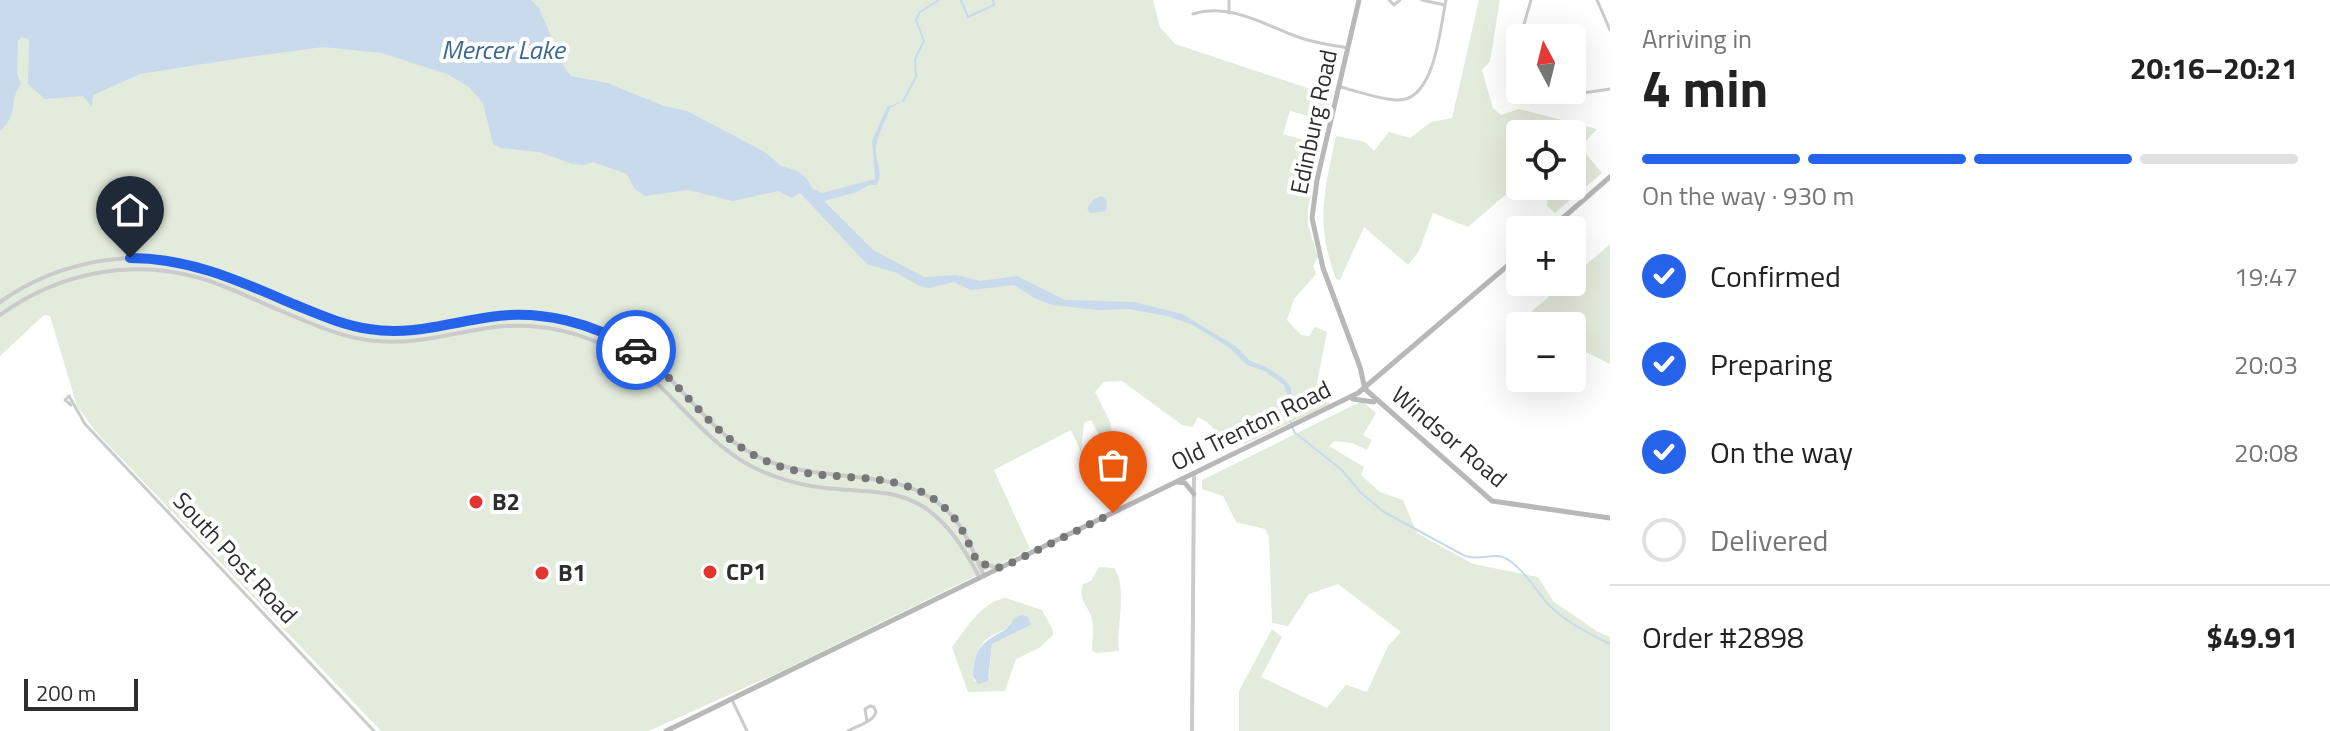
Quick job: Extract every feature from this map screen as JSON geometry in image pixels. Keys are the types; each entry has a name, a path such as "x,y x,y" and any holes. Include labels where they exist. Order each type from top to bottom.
{"main road":[{"name":"Edinburg Road","path":"1359,0 1317,180 1312,218 1323,268 1360,367 1365,389"},
{"path":"1565,216 1610,177"},
{"name":"Old Trenton Road","path":"666,731 1344,401 1365,389 1506,267"},
{"name":"Windsor Road","path":"1365,389 1492,501 1610,518"},
{"path":"1344,401 1366,399 1382,406"},
{"path":"1177,482 1185,483 1194,494"}],"street":[{"path":"1229,0 1229,13"},
{"path":"1389,0 1394,5 1400,0"},
{"path":"1340,87 1394,100 1415,95 1428,79 1446,2 1422,0"},
{"path":"1524,24 1531,0"},
{"path":"1597,0 1610,30"},
{"path":"1193,14 1229,13 1250,17 1300,38 1348,48"},
{"path":"1586,93 1610,89"},
{"path":"0,302 28,284 66,269 102,260 142,258 183,262 214,271 334,321 372,330 410,331 491,316 523,315 559,319 588,327 616,339 655,364 716,428 756,456 799,471 907,485 941,505 960,527 982,577"},
{"path":"0,315 33,294 73,278 104,271 142,269 199,278 343,336 370,341 411,342 492,327 550,329 588,339 639,366 708,436 750,466 799,483 903,496 928,509 952,530 976,564 1001,568"},
{"path":"300,319 304,308"},
{"path":"459,322 462,333"},
{"name":"South Post Road","path":"73,406 104,445 374,731"},
{"path":"1192,731 1194,474"},
{"path":"872,490 873,479"},
{"path":"966,585 976,564"},
{"path":"732,700 747,731"},
{"path":"848,731 867,721"}],"green space":[{"path":"0,0 1153,0 1160,27 1175,44 1332,96 1327,121 1290,111 1283,134 1321,145 1308,209 1308,225 1318,257 1313,266 1316,274 1294,299 1287,320 1301,335 1309,336 1315,327 1327,332 1317,383 1330,404 1245,444 1240,442 1231,446 1198,417 1193,427 1182,425 1122,381 1104,382 1095,392 1110,422 1117,458 1111,458 1091,420 1084,423 1081,452 1071,430 994,470 1030,549 784,670 649,731 381,731 96,432 77,406 50,316 44,315 0,356"},
{"path":"1479,0 1500,0 1490,61 1482,70 1493,108 1501,115 1519,109 1562,120 1506,120 1506,195 1468,227 1433,213 1419,251 1408,265 1364,227 1340,280 1336,279 1325,241 1324,208 1336,136 1365,142 1374,151 1389,132 1410,138 1431,122 1452,118"},
{"path":"1586,126 1597,129 1586,141"},
{"path":"1586,154 1602,173 1586,187"},
{"path":"1548,200 1570,200 1555,213 1547,206"},
{"path":"1610,244 1610,364 1586,352 1586,312 1532,311 1550,296 1586,296 1586,265"},
{"path":"1362,401 1376,413 1363,435 1372,440 1367,450 1352,443 1334,441 1329,446 1364,467 1361,475 1380,492 1403,500 1417,533 1473,564 1538,577 1553,601 1610,637 1610,731 1239,731 1239,691 1272,629 1282,637 1261,677 1327,708 1346,685 1367,692 1388,646 1401,632 1338,584 1309,594 1288,626 1272,623 1269,537 1265,529 1236,522 1223,496 1202,489 1202,480"},
{"path":"1099,567 1114,568 1118,576 1121,596 1119,651 1092,651 1092,620 1082,597 1082,589"},
{"path":"1006,598 1042,610 1053,635 1039,648 1016,659 1005,691 968,692 952,647 975,617 997,600","holes":["1011,622 1031,625 992,644 989,677 974,681 973,667 984,642"]}],"water":[{"name":"Mercer Lake","path":"0,0 531,0 539,8 564,67 571,76 607,83 664,106 687,111 765,152 781,166 798,171 812,188 822,193 875,179 872,141 887,107 903,101 890,108 879,135 876,147 880,172 877,185 824,201 873,250 924,277 956,275 980,281 1017,276 1065,300 1134,302 1182,314 1237,347 1250,361 1284,379 1291,388 1292,418 1287,421 1288,398 1284,385 1265,371 1247,365 1230,348 1191,324 1129,309 1099,310 1052,305 1014,285 971,290 954,282 929,288 920,286 897,273 867,264 800,193 792,198 778,191 733,201 688,190 645,196 635,189 627,174 593,162 572,164 540,152 501,148 493,144 483,103 469,87 447,74 382,53 323,47 140,74 93,95 92,107 83,96 45,99 28,84 29,39 22,37 18,41 17,73 21,84 10,118 0,131"},
{"path":"1102,196 1107,201 1106,211 1090,213 1087,208 1094,199"},
{"path":"1022,615 1028,617 1031,625 992,644 988,681 978,684 973,676 980,648"}],"waterway":[{"path":"903,101 916,77 915,59 924,41 916,20 920,12 939,0"},
{"path":"961,0 968,17 994,5 993,0"},
{"path":"1290,419 1294,432 1342,470 1360,492 1384,512 1465,556 1499,556 1509,560 1556,612 1610,644"}],"way so far":[{"path":"636,350 663,371 725,436 756,456 799,471 897,482 924,493 955,519 978,563 1001,568 1113,513"}],"place":[{"name":"B2","path":"476,502"},
{"name":"CP1","path":"710,572"},
{"name":"B1","path":"542,573"}],"route":[{"path":"130,258 171,260 199,266 334,321 359,328 410,331 491,316 533,315 574,322 636,350"}]}
